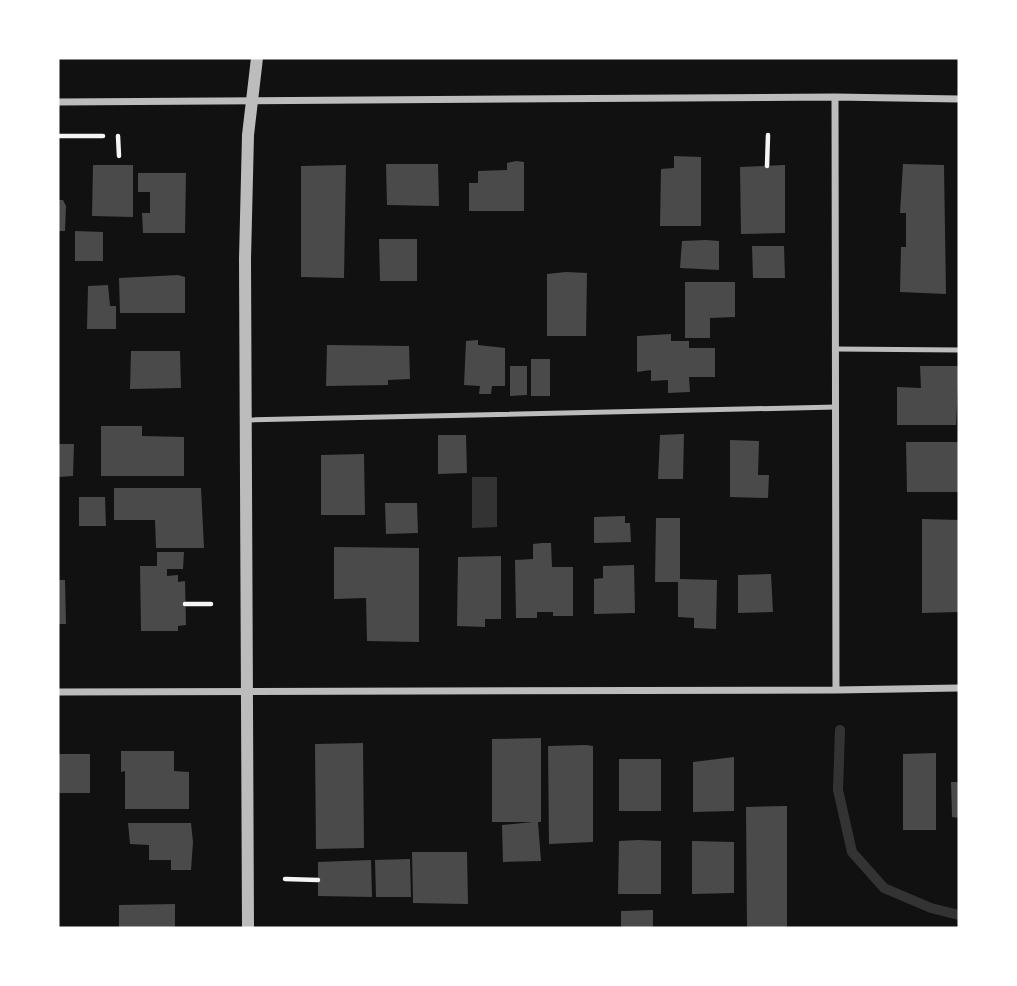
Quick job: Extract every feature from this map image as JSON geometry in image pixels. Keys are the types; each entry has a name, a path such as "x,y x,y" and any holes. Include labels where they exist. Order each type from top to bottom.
{"street":[{"path":"248,928 245,259 248,135 257,58"},
{"path":"835,97 836,690"},
{"path":"58,102 835,97 959,99"},
{"path":"58,692 959,688"}],"lane":[{"path":"836,349 959,350"},
{"path":"244,420 836,407"}],"path":[{"path":"767,166 768,135"},
{"path":"58,136 103,136"},
{"path":"118,136 119,156"},
{"path":"186,604 211,604"},
{"path":"285,879 318,880"}],"shaded area":[{"path":"472,477 497,477 497,527 472,528"}],"building":[{"path":"674,156 701,157 701,226 660,226 661,169 674,168"},
{"path":"524,162 524,211 469,211 469,183 478,183 478,171 507,170 507,163"},
{"path":"386,164 438,164 439,206 387,205"},
{"path":"903,164 944,165 946,294 900,292 901,247 906,247 906,213 900,213"},
{"path":"93,165 133,165 133,217 92,216"},
{"path":"346,165 344,278 301,277 301,166"},
{"path":"785,165 785,233 741,234 740,167"},
{"path":"138,173 186,173 185,233 143,233 142,213 150,213 150,192 138,192"},
{"path":"58,200 63,200 66,206 65,231 58,231"},
{"path":"75,231 103,232 103,261 75,261"},
{"path":"379,239 417,239 417,281 380,281"},
{"path":"682,241 719,241 719,270 680,268"},
{"path":"752,246 784,246 785,278 753,278"},
{"path":"587,273 586,336 547,336 547,274"},
{"path":"178,275 185,277 185,313 120,313 119,278"},
{"path":"685,282 735,282 735,317 710,318 710,338 685,338"},
{"path":"108,285 110,306 116,306 116,329 87,329 88,286"},
{"path":"671,334 671,341 689,341 689,348 715,348 715,377 689,377 690,392 668,393 668,380 651,381 651,370 637,372 637,336"},
{"path":"478,340 478,345 505,348 505,386 492,386 491,394 479,394 480,386 464,385 466,341"},
{"path":"327,345 409,346 410,379 388,380 388,385 326,386"},
{"path":"131,351 180,351 181,388 130,389"},
{"path":"531,359 550,359 550,396 531,396"},
{"path":"510,366 527,366 527,395 510,396"},
{"path":"920,366 959,366 956,425 897,425 897,387 921,388"},
{"path":"101,426 142,426 142,436 184,437 184,476 101,476"},
{"path":"684,434 683,479 658,479 660,435"},
{"path":"438,435 466,435 467,473 438,474"},
{"path":"730,440 759,441 758,475 769,475 768,498 730,497"},
{"path":"906,442 959,442 959,492 907,492"},
{"path":"58,444 74,444 73,476 58,477"},
{"path":"364,454 365,515 321,515 321,455"},
{"path":"114,488 201,488 204,548 156,548 155,520 114,520"},
{"path":"79,497 105,497 106,526 79,526"},
{"path":"385,503 417,503 418,533 386,534"},
{"path":"625,516 625,523 630,523 631,542 594,543 594,517"},
{"path":"656,518 680,518 680,579 717,580 716,629 694,628 694,618 678,617 678,582 655,582"},
{"path":"922,519 959,520 958,612 922,613"},
{"path":"551,543 552,567 573,567 573,616 553,616 553,612 537,612 537,618 516,618 515,560 533,559 533,544"},
{"path":"334,547 419,548 419,642 367,641 366,598 334,599"},
{"path":"157,552 184,552 183,569 167,569 167,576 178,575 178,582 185,581 186,625 178,626 178,631 141,631 140,566 157,566"},
{"path":"501,556 501,619 485,619 485,627 457,626 458,557"},
{"path":"634,565 635,613 594,614 594,579 603,578 603,566"},
{"path":"771,574 773,612 738,613 738,575"},
{"path":"58,580 65,580 66,624 58,624"},
{"path":"541,738 541,822 538,822 541,861 503,862 502,825 533,822 492,822 492,739"},
{"path":"363,743 364,848 316,849 315,744"},
{"path":"548,746 593,746 593,842 549,844"},
{"path":"121,751 174,751 174,771 189,772 189,809 125,809 125,771 121,772"},
{"path":"936,753 936,830 903,830 903,754"},
{"path":"58,754 90,754 90,793 58,793"},
{"path":"734,757 734,811 693,812 693,762"},
{"path":"619,759 661,759 661,811 619,811"},
{"path":"951,782 959,782 959,818 952,817"},
{"path":"787,806 787,928 747,928 746,807"},
{"path":"128,823 191,823 191,870 171,870 171,860 149,860 149,845 130,844"},
{"path":"619,841 661,841 661,894 618,894"},
{"path":"692,841 734,842 734,893 692,894"},
{"path":"412,852 467,852 468,904 413,903"},
{"path":"410,859 411,897 376,897 375,860"},
{"path":"371,860 372,897 318,896 318,862"},
{"path":"175,904 175,928 119,928 119,905"},
{"path":"653,910 653,928 621,928 621,911"}],"waterway":[{"path":"840,730 838,790 852,852 884,888 931,908 959,915"}]}
